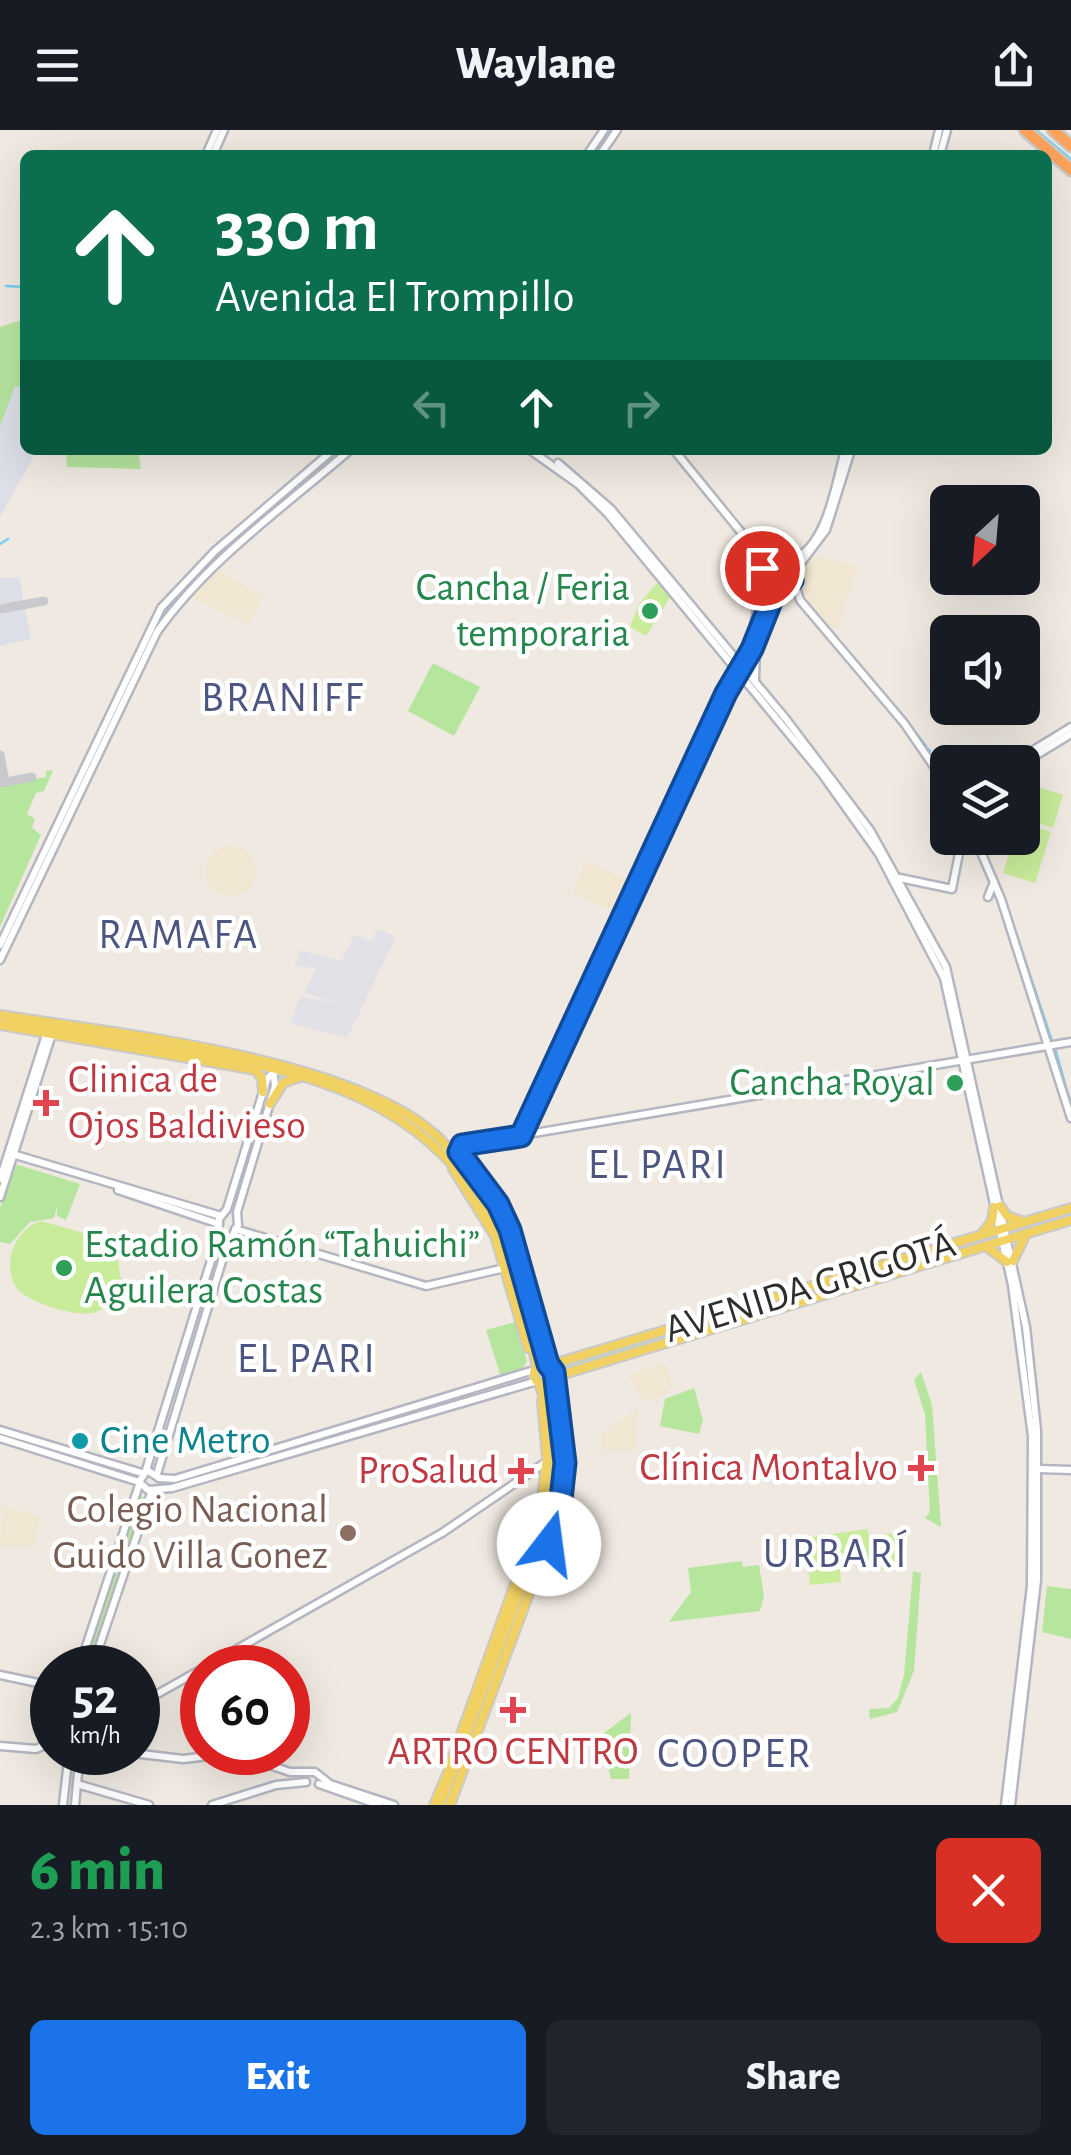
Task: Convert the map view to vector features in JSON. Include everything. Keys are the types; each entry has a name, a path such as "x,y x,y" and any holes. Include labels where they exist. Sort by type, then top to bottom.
{"highway":[{"path":"1025,130 1068,156"},
{"path":"1053,130 1068,156"}],"main road":[{"path":"939,130 940,143"},
{"path":"938,150 948,130"},
{"path":"0,960 156,632 184,596 329,455"},
{"path":"0,945 156,615 177,588 344,455"},
{"path":"540,455 620,524 726,648 730,683"},
{"path":"678,455 758,553 763,577 778,591 800,600"},
{"path":"740,665 767,566 803,554 821,528 846,455"},
{"path":"521,1136 730,683 778,591 793,577 826,530 847,455"},
{"path":"636,543 655,570 684,596 797,741 883,862 940,952 964,1044 966,1078 1028,1346 1037,1430 1033,1633 1008,1805"},
{"path":"758,553 782,562 793,577 800,600 904,722 930,760"},
{"path":"156,615 150,627 156,632"},
{"path":"146,632 150,635 147,647"},
{"path":"757,637 753,682 819,760 897,874 944,978 975,1090 997,1206 989,1226 978,1236"},
{"path":"726,648 740,650 748,646"},
{"path":"730,683 753,682"},
{"path":"1040,748 1071,731"},
{"path":"1040,752 1071,731"},
{"path":"797,741 807,745"},
{"path":"808,756 819,760"},
{"path":"883,862 897,874 952,889 959,855"},
{"path":"982,855 1053,1046 1071,1118"},
{"path":"897,874 908,868"},
{"path":"988,896 994,881"},
{"path":"910,904 913,888 922,882"},
{"path":"931,948 940,952"},
{"path":"0,1013 293,1067 361,1090 452,1151 492,1195 510,1230 554,1379 564,1431 560,1508 452,1804"},
{"path":"0,1025 255,1070 273,1072 293,1067"},
{"path":"0,1025 144,1045 299,1077 367,1100 452,1151 502,1233 536,1346 548,1363"},
{"path":"956,1032 964,1044"},
{"path":"0,1197 48,1036"},
{"path":"452,1151 1071,1042"},
{"path":"144,1045 172,1057"},
{"path":"260,1060 273,1072"},
{"path":"255,1070 262,1078 265,1103"},
{"path":"263,1092 273,1072"},
{"path":"100,1645 235,1230 273,1072"},
{"path":"87,1645 175,1378 252,1126 280,1086 299,1077 344,1094 402,1126 451,1168 490,1225"},
{"path":"966,1078 975,1090"},
{"path":"252,1126 261,1129 257,1146"},
{"path":"978,1127 986,1141"},
{"path":"452,1151 487,1210 535,1369"},
{"path":"11,1154 221,1220"},
{"path":"0,1178 11,1154"},
{"path":"472,1180 492,1195"},
{"path":"231,1198 240,1201"},
{"path":"997,1206 1007,1216 1025,1222"},
{"name":"AVENIDA GRIGOTÁ","path":"539,1383 1071,1208"},
{"path":"434,1803 512,1605 544,1517 550,1486 550,1432 539,1383 487,1210"},
{"path":"221,1220 231,1213 249,1231"},
{"path":"221,1220 226,1232 249,1231 426,1286 508,1270"},
{"name":"AVENIDA GRIGOTÁ","path":"535,1369 1071,1221"},
{"path":"1026,1234 1010,1262 1028,1382 1033,1384"},
{"path":"216,1244 226,1248"},
{"path":"983,1246 1010,1262"},
{"path":"1020,1331 1028,1346"},
{"path":"1008,1805 1032,1586 1033,1458 1026,1368"},
{"path":"481,1396 481,1391 535,1369"},
{"path":"175,1378 182,1386"},
{"path":"434,1803 548,1517 555,1462 551,1396 554,1379"},
{"path":"0,1430 127,1468 175,1478 502,1382"},
{"path":"0,1438 127,1477 153,1490 172,1488 481,1396 539,1383"},
{"path":"450,1764 540,1514 547,1461 539,1383"},
{"path":"172,1387 182,1386"},
{"path":"1030,1412 1037,1430"},
{"path":"151,1450 162,1453"},
{"path":"1033,1458 1039,1468"},
{"path":"127,1468 148,1460"},
{"path":"160,1692 474,1514 547,1461"},
{"path":"159,1463 163,1472 175,1478"},
{"path":"1039,1468 1071,1470"},
{"path":"1033,1482 1039,1468"},
{"path":"127,1477 136,1496"},
{"path":"504,1616 512,1605"},
{"path":"0,1675 30,1681"},
{"path":"464,1720 473,1710"},
{"path":"0,1746 30,1748"},
{"path":"160,1756 183,1759 234,1754 307,1778 312,1787 320,1781"},
{"path":"212,1805 316,1773 320,1781 380,1805"},
{"path":"63,1805 66,1775"},
{"path":"75,1805 78,1775"},
{"path":"320,1781 394,1805"},
{"path":"77,1784 149,1805"}],"shaded area":[{"path":"20,321 20,455 34,455 0,517 0,327"},
{"path":"812,555 858,566 837,628 830,626 802,593 798,575"},
{"path":"217,569 263,597 249,625 190,596"},
{"path":"19,577 31,639 0,646 0,578"},
{"path":"231,846 249,853 256,871 249,889 231,896 213,889 206,871 213,853"},
{"path":"587,861 629,881 615,912 573,893"},
{"path":"378,929 396,937 347,1038 290,1024 300,996 343,1005 304,993 316,968 295,966 300,950 342,961 355,934 371,942"},
{"path":"665,1362 672,1387 658,1399 643,1401 628,1376"},
{"path":"638,1407 636,1451 602,1450 601,1435"},
{"path":"3,1506 40,1516 35,1546 0,1547"}],"green space":[{"path":"20,321 20,388 15,386 0,426 0,327"},
{"path":"66,455 139,455 141,469 67,467"},
{"name":"Cancha / Feria temporaria","path":"657,583 671,596 646,636 630,627 639,604"},
{"path":"433,663 480,687 454,736 408,711"},
{"path":"53,770 27,814 35,819 32,828 41,835 0,927 0,785 46,777 46,771"},
{"path":"1040,788 1063,795 1053,828 1040,824"},
{"path":"1040,828 1051,832 1035,883 1003,873 1009,855 1040,855"},
{"path":"15,1164 80,1184 66,1220 57,1216 57,1207 54,1218 30,1222 10,1244 0,1242 0,1208"},
{"name":"Estadio Ramón “Tahuichi” Aguilera Costas","path":"41,1221 102,1238 116,1249 121,1280 101,1310 83,1313 58,1309 18,1290 10,1270 13,1250 23,1232"},
{"path":"802,1293 805,1297 562,1371 560,1366"},
{"path":"515,1322 527,1361 521,1371 501,1377 486,1330"},
{"path":"921,1372 932,1405 941,1527 925,1518 930,1512 925,1414 914,1380"},
{"path":"694,1388 703,1420 699,1434 660,1426 665,1399"},
{"path":"140,1496 144,1497 96,1645 91,1645"},
{"path":"867,1529 869,1536 898,1533 902,1568 876,1570 872,1562 840,1565 841,1582 810,1585 805,1538"},
{"path":"742,1561 743,1567 759,1565 764,1596 760,1611 669,1622 691,1592 688,1568"},
{"path":"913,1571 921,1573 914,1671 897,1712 870,1719 869,1709 889,1708 898,1698 904,1675"},
{"path":"1047,1586 1071,1589 1071,1639 1042,1632"},
{"path":"631,1713 630,1743 623,1741 620,1746 630,1748 629,1779 611,1779 601,1735"}],"waterway":[{"path":"597,150 610,130"},
{"path":"938,149 943,130"},
{"path":"1036,130 1071,159"},
{"path":"6,286 20,287"},
{"path":"161,618 200,572 335,455"},
{"path":"0,544 8,539"},
{"path":"912,728 926,746"},
{"path":"986,855 1004,897"},
{"path":"1006,903 1052,1041"},
{"path":"1055,1048 1071,1105"},
{"path":"495,1212 531,1314"},
{"path":"557,1415 560,1442"},
{"path":"549,1530 558,1494"},
{"path":"452,1788 478,1720"}],"taxiway":[{"path":"0,609 44,601"},
{"path":"0,755 5,782"},
{"path":"0,783 32,777"}],"place":[{"name":"Cancha / Feria temporaria","path":"650,611"},
{"name":"Cancha Royal","path":"955,1083"},
{"name":"Clinica de Ojos Baldivieso","path":"46,1103"},
{"name":"Estadio Ramón “Tahuichi” Aguilera Costas","path":"64,1268"},
{"name":"Cine Metro","path":"80,1441"},
{"name":"Clínica Montalvo","path":"921,1468"},
{"name":"ProSalud","path":"521,1471"},
{"name":"Colegio Nacional Guido Villa Gonez","path":"348,1533"},
{"name":"ARTRO CENTRO","path":"513,1710"}],"district":[{"name":"BRANIFF","path":"283,698"},
{"name":"RAMAFA","path":"179,935"},
{"name":"EL PARI","path":"658,1165"},
{"name":"EL PARI","path":"307,1359"},
{"name":"URBARÍ","path":"836,1554"},
{"name":"COOPER","path":"735,1754"}],"route":[{"path":"549,1544 560,1508 565,1463 557,1384 506,1220 459,1152 462,1145 521,1136 726,693 752,649 769,603 776,591 786,588 792,580 788,566 758,553 762,568"}]}
